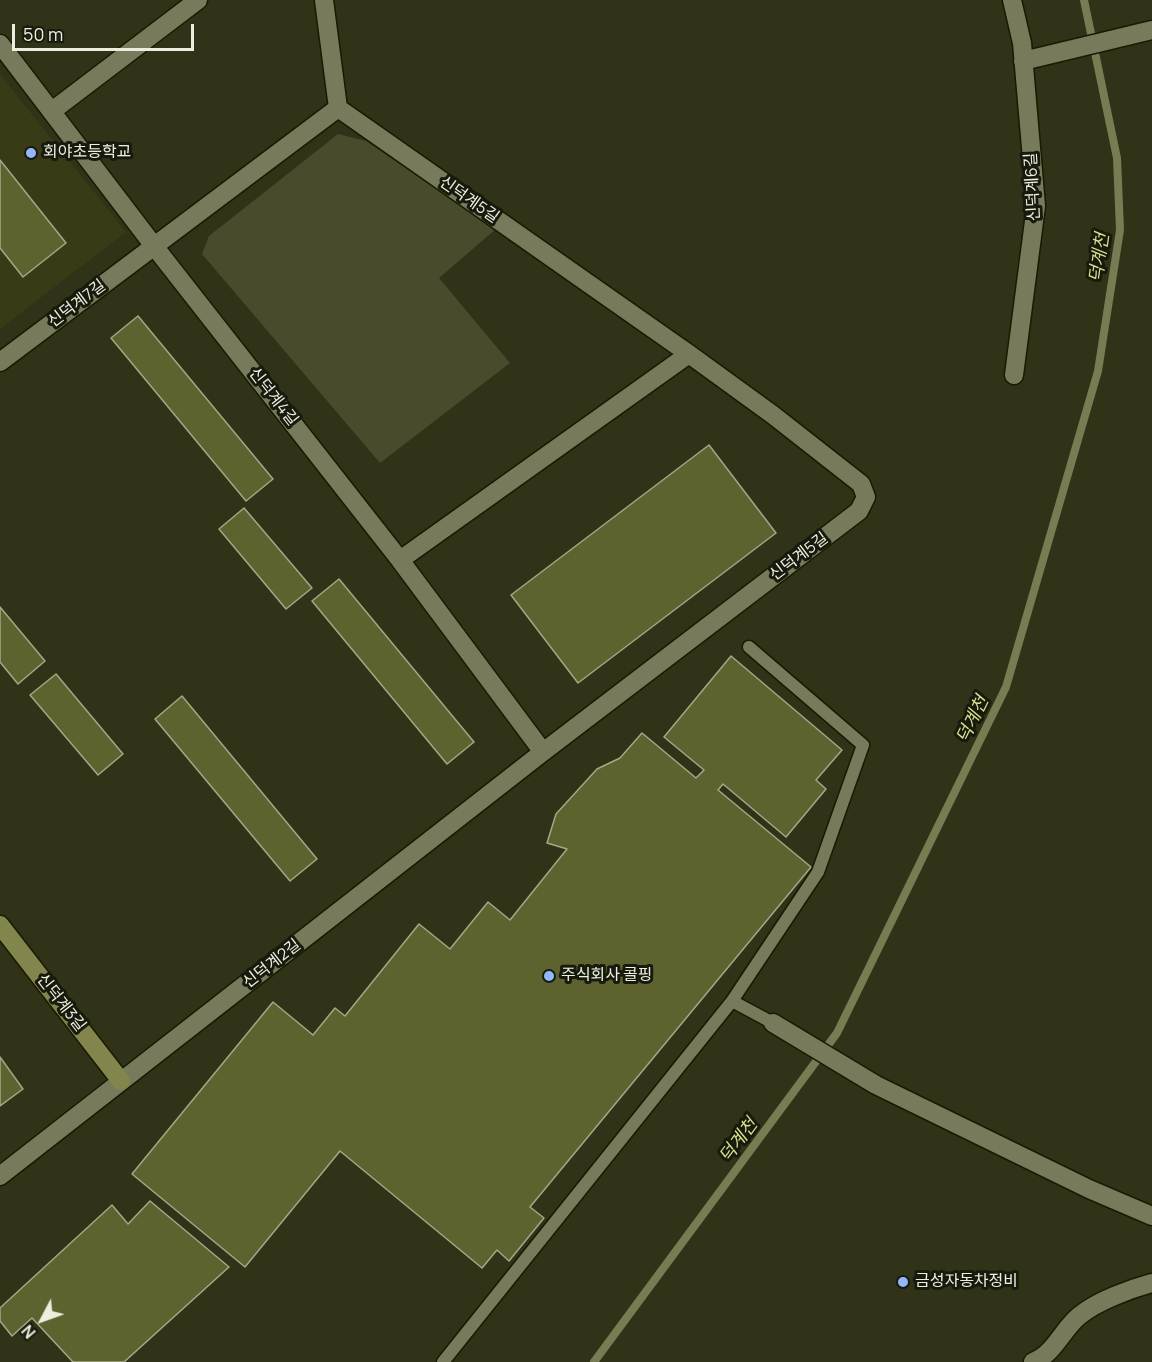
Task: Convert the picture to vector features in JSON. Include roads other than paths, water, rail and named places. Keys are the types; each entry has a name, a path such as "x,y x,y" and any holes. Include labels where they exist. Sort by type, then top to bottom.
{"street":[{"path":"52,111 198,0"},
{"path":"154,246 338,108 324,0"},
{"name":"신덕계6길","path":"1012,0 1022,43 1036,206 1014,375"},
{"path":"1023,61 1149,31"},
{"name":"신덕계4길","path":"0,44 154,246 400,560 543,752"},
{"name":"신덕계5길","path":"338,108 773,415 861,484 866,497 859,511 543,752"},
{"name":"신덕계7길","path":"0,362 154,246"},
{"path":"400,560 689,354"},
{"name":"신덕계2길","path":"0,1176 543,752"},
{"name":"신덕계3길","path":"0,925 121,1081"},
{"path":"773,1023 876,1085 1089,1189 1152,1216"},
{"path":"1033,1362 1043,1358 1079,1316 1126,1290 1152,1283"}],"lane":[{"path":"443,1362 732,1001 818,872 863,745 749,647"},
{"path":"732,1001 773,1023"}],"waterway":[{"name":"덕계천","path":"594,1362 837,1033 1006,687 1098,371 1120,230 1117,158 1084,0"}],"place":[{"name":"회야초등학교","path":"31,153"},
{"name":"주식회사 콜핑","path":"549,976"},
{"name":"금성자동차정비","path":"903,1282"}]}
